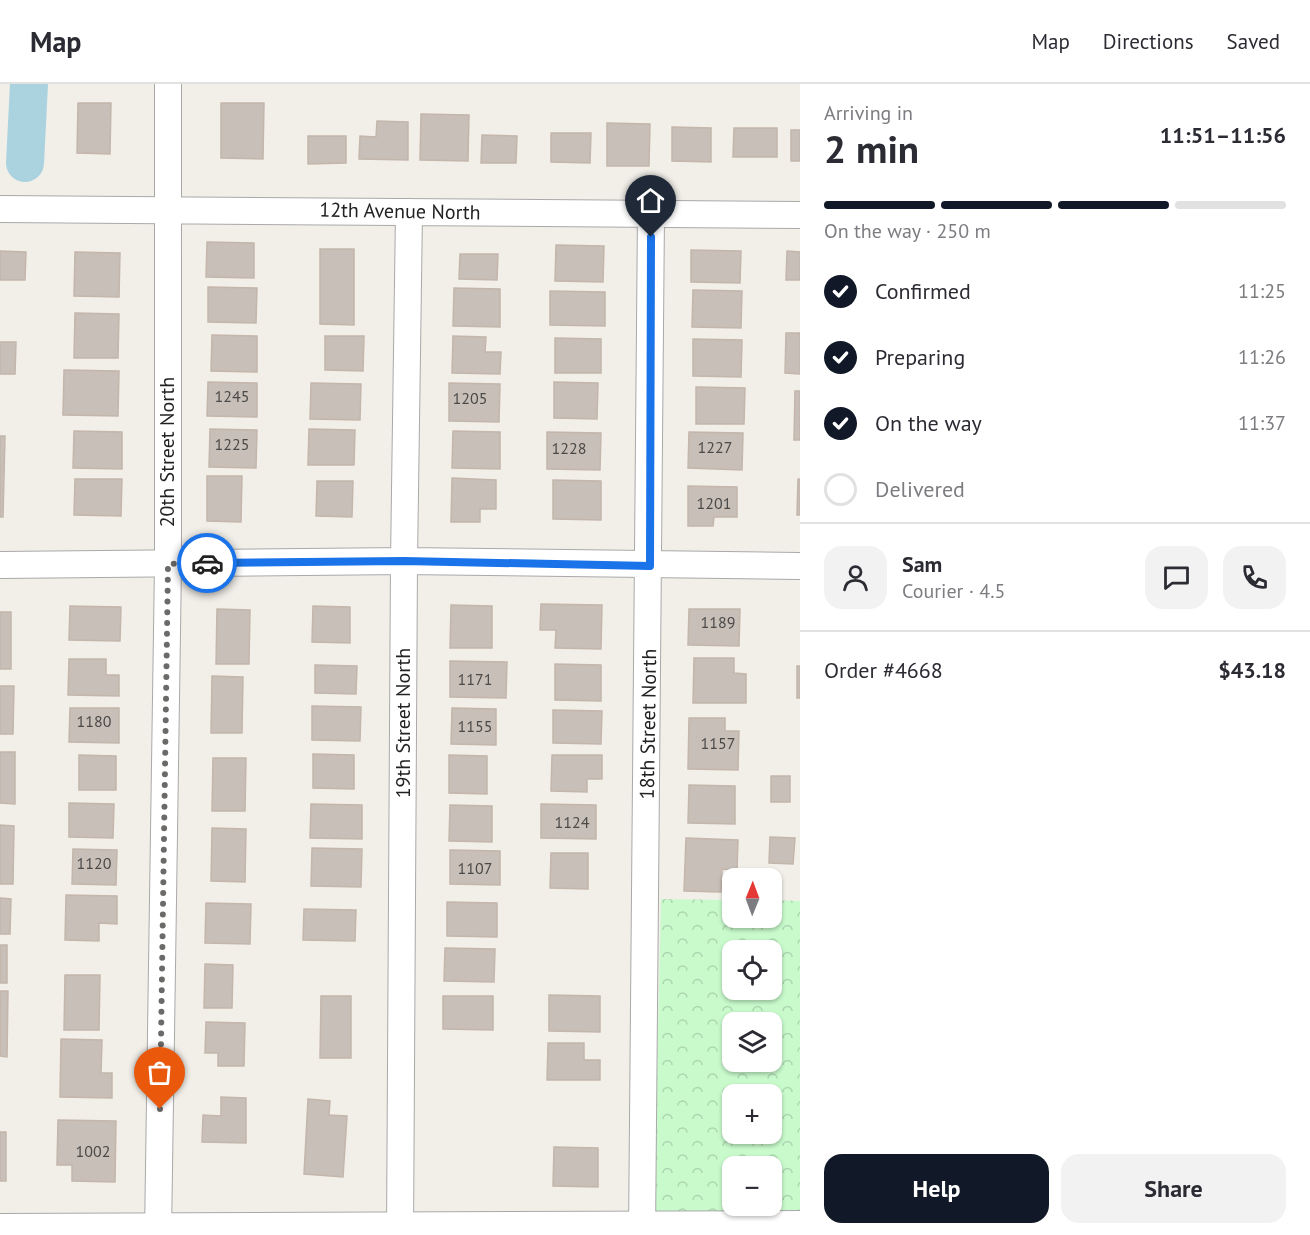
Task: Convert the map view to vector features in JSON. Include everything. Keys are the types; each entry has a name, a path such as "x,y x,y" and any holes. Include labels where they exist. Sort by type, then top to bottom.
{"street":[{"name":"20th Street North","path":"158,1231 168,564 168,84"},
{"name":"12th Avenue North","path":"0,209 167,208 800,215"},
{"name":"19th Street North","path":"400,1230 404,561 409,212"},
{"name":"18th Street North","path":"642,1229 650,566 651,213"},
{"path":"0,565 404,561 650,566 800,566"},
{"path":"0,1227 158,1231 642,1229 800,1224"}],"green space":[{"path":"661,899 722,900 722,928 782,928 782,900 800,901 800,1215 782,1215 782,1156 722,1156 722,1213 654,1212"}],"building":[{"path":"78,103 111,103 110,154 77,153"},
{"path":"221,103 264,103 263,159 221,158"},
{"path":"421,114 469,115 468,161 420,160"},
{"path":"377,121 408,122 408,160 359,159 360,136 376,137"},
{"path":"607,123 650,124 649,166 607,166"},
{"path":"672,127 711,128 711,162 672,161"},
{"path":"734,128 777,128 777,157 733,157"},
{"path":"791,130 800,130 800,161 791,161"},
{"path":"551,133 591,133 590,163 551,162"},
{"path":"482,135 517,136 516,163 481,163"},
{"path":"308,136 346,136 346,163 308,164"},
{"path":"207,242 254,243 254,278 206,277"},
{"path":"556,245 604,246 603,282 555,281"},
{"path":"320,249 354,249 354,325 320,324"},
{"path":"691,250 741,251 740,283 691,282"},
{"path":"0,251 26,252 25,280 0,280"},
{"path":"787,251 800,252 800,280 786,280"},
{"path":"75,252 120,253 119,297 74,296"},
{"path":"460,254 498,254 497,280 459,279"},
{"path":"208,287 257,288 256,323 208,322"},
{"path":"454,288 500,289 500,327 453,326"},
{"path":"693,290 742,291 741,328 692,327"},
{"path":"550,291 605,292 605,326 550,325"},
{"path":"75,313 119,314 118,358 74,358"},
{"path":"786,333 800,333 800,374 785,373"},
{"path":"212,335 257,336 257,372 211,371"},
{"path":"325,336 364,336 363,371 325,370"},
{"path":"453,336 486,337 485,352 501,352 500,374 452,373"},
{"path":"555,338 601,339 601,373 555,373"},
{"path":"693,339 742,340 741,377 693,376"},
{"path":"0,342 16,342 15,374 0,374"},
{"path":"64,370 119,371 118,416 63,415"},
{"path":"208,382 257,383 257,417 207,416"},
{"path":"554,382 598,383 597,419 554,418"},
{"path":"311,383 361,384 360,420 310,419"},
{"path":"449,383 500,384 499,422 449,421"},
{"path":"696,387 745,388 744,424 696,424"},
{"path":"795,391 800,391 800,440 794,440"},
{"path":"210,429 257,430 256,468 209,467"},
{"path":"309,429 355,430 354,465 308,465"},
{"path":"74,431 122,432 122,469 73,468"},
{"path":"453,431 500,432 500,469 452,468"},
{"path":"547,432 601,433 600,470 547,469"},
{"path":"689,432 743,433 742,470 688,468"},
{"path":"0,436 5,436 3,517 0,517"},
{"path":"207,476 242,476 241,522 207,521"},
{"path":"452,478 496,480 496,509 480,509 480,522 451,522"},
{"path":"75,479 122,479 121,516 74,515"},
{"path":"798,479 800,479 800,515 797,515"},
{"path":"553,480 601,481 601,520 553,519"},
{"path":"317,481 353,481 352,517 316,516"},
{"path":"688,486 737,487 737,517 714,517 713,526 688,526"},
{"path":"541,604 602,605 601,649 555,648 556,630 540,630"},
{"path":"451,605 492,606 492,648 450,648"},
{"path":"70,606 121,607 120,641 69,640"},
{"path":"313,606 350,607 350,643 312,642"},
{"path":"217,609 250,610 249,664 216,664"},
{"path":"689,609 740,609 739,646 688,645"},
{"path":"0,612 11,612 11,669 0,669"},
{"path":"694,658 734,658 734,673 746,674 746,703 693,703"},
{"path":"69,659 106,659 106,675 119,675 119,696 68,695"},
{"path":"450,661 507,662 506,698 450,697"},
{"path":"555,664 601,665 601,701 555,700"},
{"path":"315,665 357,666 356,694 315,693"},
{"path":"797,666 800,666 800,698 797,698"},
{"path":"212,676 243,677 242,733 211,733"},
{"path":"0,686 14,686 13,734 0,734"},
{"path":"312,706 361,707 360,741 312,740"},
{"path":"70,708 119,708 119,743 69,742"},
{"path":"452,708 496,709 496,745 451,744"},
{"path":"553,710 602,711 601,744 553,743"},
{"path":"689,718 725,718 725,731 739,731 738,770 688,769"},
{"path":"0,752 15,752 15,804 0,803"},
{"path":"313,754 354,755 354,789 313,788"},
{"path":"79,755 116,756 116,790 79,790"},
{"path":"449,755 487,756 487,794 449,793"},
{"path":"552,755 602,755 602,779 587,779 587,792 551,791"},
{"path":"213,758 246,758 245,811 212,811"},
{"path":"771,776 790,776 790,802 771,802"},
{"path":"689,785 735,786 735,824 688,823"},
{"path":"69,803 114,804 113,838 69,837"},
{"path":"311,804 362,805 362,839 310,838"},
{"path":"541,804 596,805 596,839 541,838"},
{"path":"450,805 492,806 492,842 449,841"},
{"path":"0,825 14,826 13,884 0,884"},
{"path":"212,828 246,829 245,882 211,881"},
{"path":"770,837 795,838 793,864 769,863"},
{"path":"686,838 738,840 737,868 722,868 721,892 684,891"},
{"path":"312,848 362,849 361,887 311,886"},
{"path":"73,849 117,850 116,885 72,884"},
{"path":"450,850 500,851 500,885 450,884"},
{"path":"551,853 588,853 588,889 550,888"},
{"path":"66,895 117,896 117,924 99,923 99,941 65,940"},
{"path":"0,898 11,899 10,934 0,934"},
{"path":"447,902 497,903 497,937 447,936"},
{"path":"206,903 251,904 250,944 205,943"},
{"path":"304,909 356,910 355,941 303,940"},
{"path":"0,945 7,945 7,983 0,983"},
{"path":"445,948 495,949 494,982 444,981"},
{"path":"205,964 233,965 232,1008 204,1008"},
{"path":"65,975 100,975 99,1030 64,1030"},
{"path":"0,991 8,991 7,1057 0,1056"},
{"path":"549,995 600,996 600,1032 549,1031"},
{"path":"321,996 351,996 351,1058 320,1058"},
{"path":"443,996 493,996 493,1030 443,1029"},
{"path":"206,1022 245,1023 244,1066 218,1066 218,1053 205,1053"},
{"path":"61,1039 102,1040 101,1073 112,1073 112,1098 60,1097"},
{"path":"548,1043 584,1043 584,1060 600,1060 600,1080 547,1080"},
{"path":"221,1097 246,1098 246,1143 202,1142 203,1115 221,1116"},
{"path":"308,1099 330,1101 329,1115 347,1116 343,1177 304,1174"},
{"path":"58,1120 116,1121 115,1182 72,1181 72,1165 57,1165"},
{"path":"0,1132 6,1132 6,1181 0,1181"},
{"path":"554,1147 598,1148 598,1187 553,1186"}],"waterway":[{"path":"25,163 29,84"}],"way so far":[{"path":"160,1109 168,564 207,563"}],"route":[{"path":"207,563 404,561 650,566 651,237"}]}
